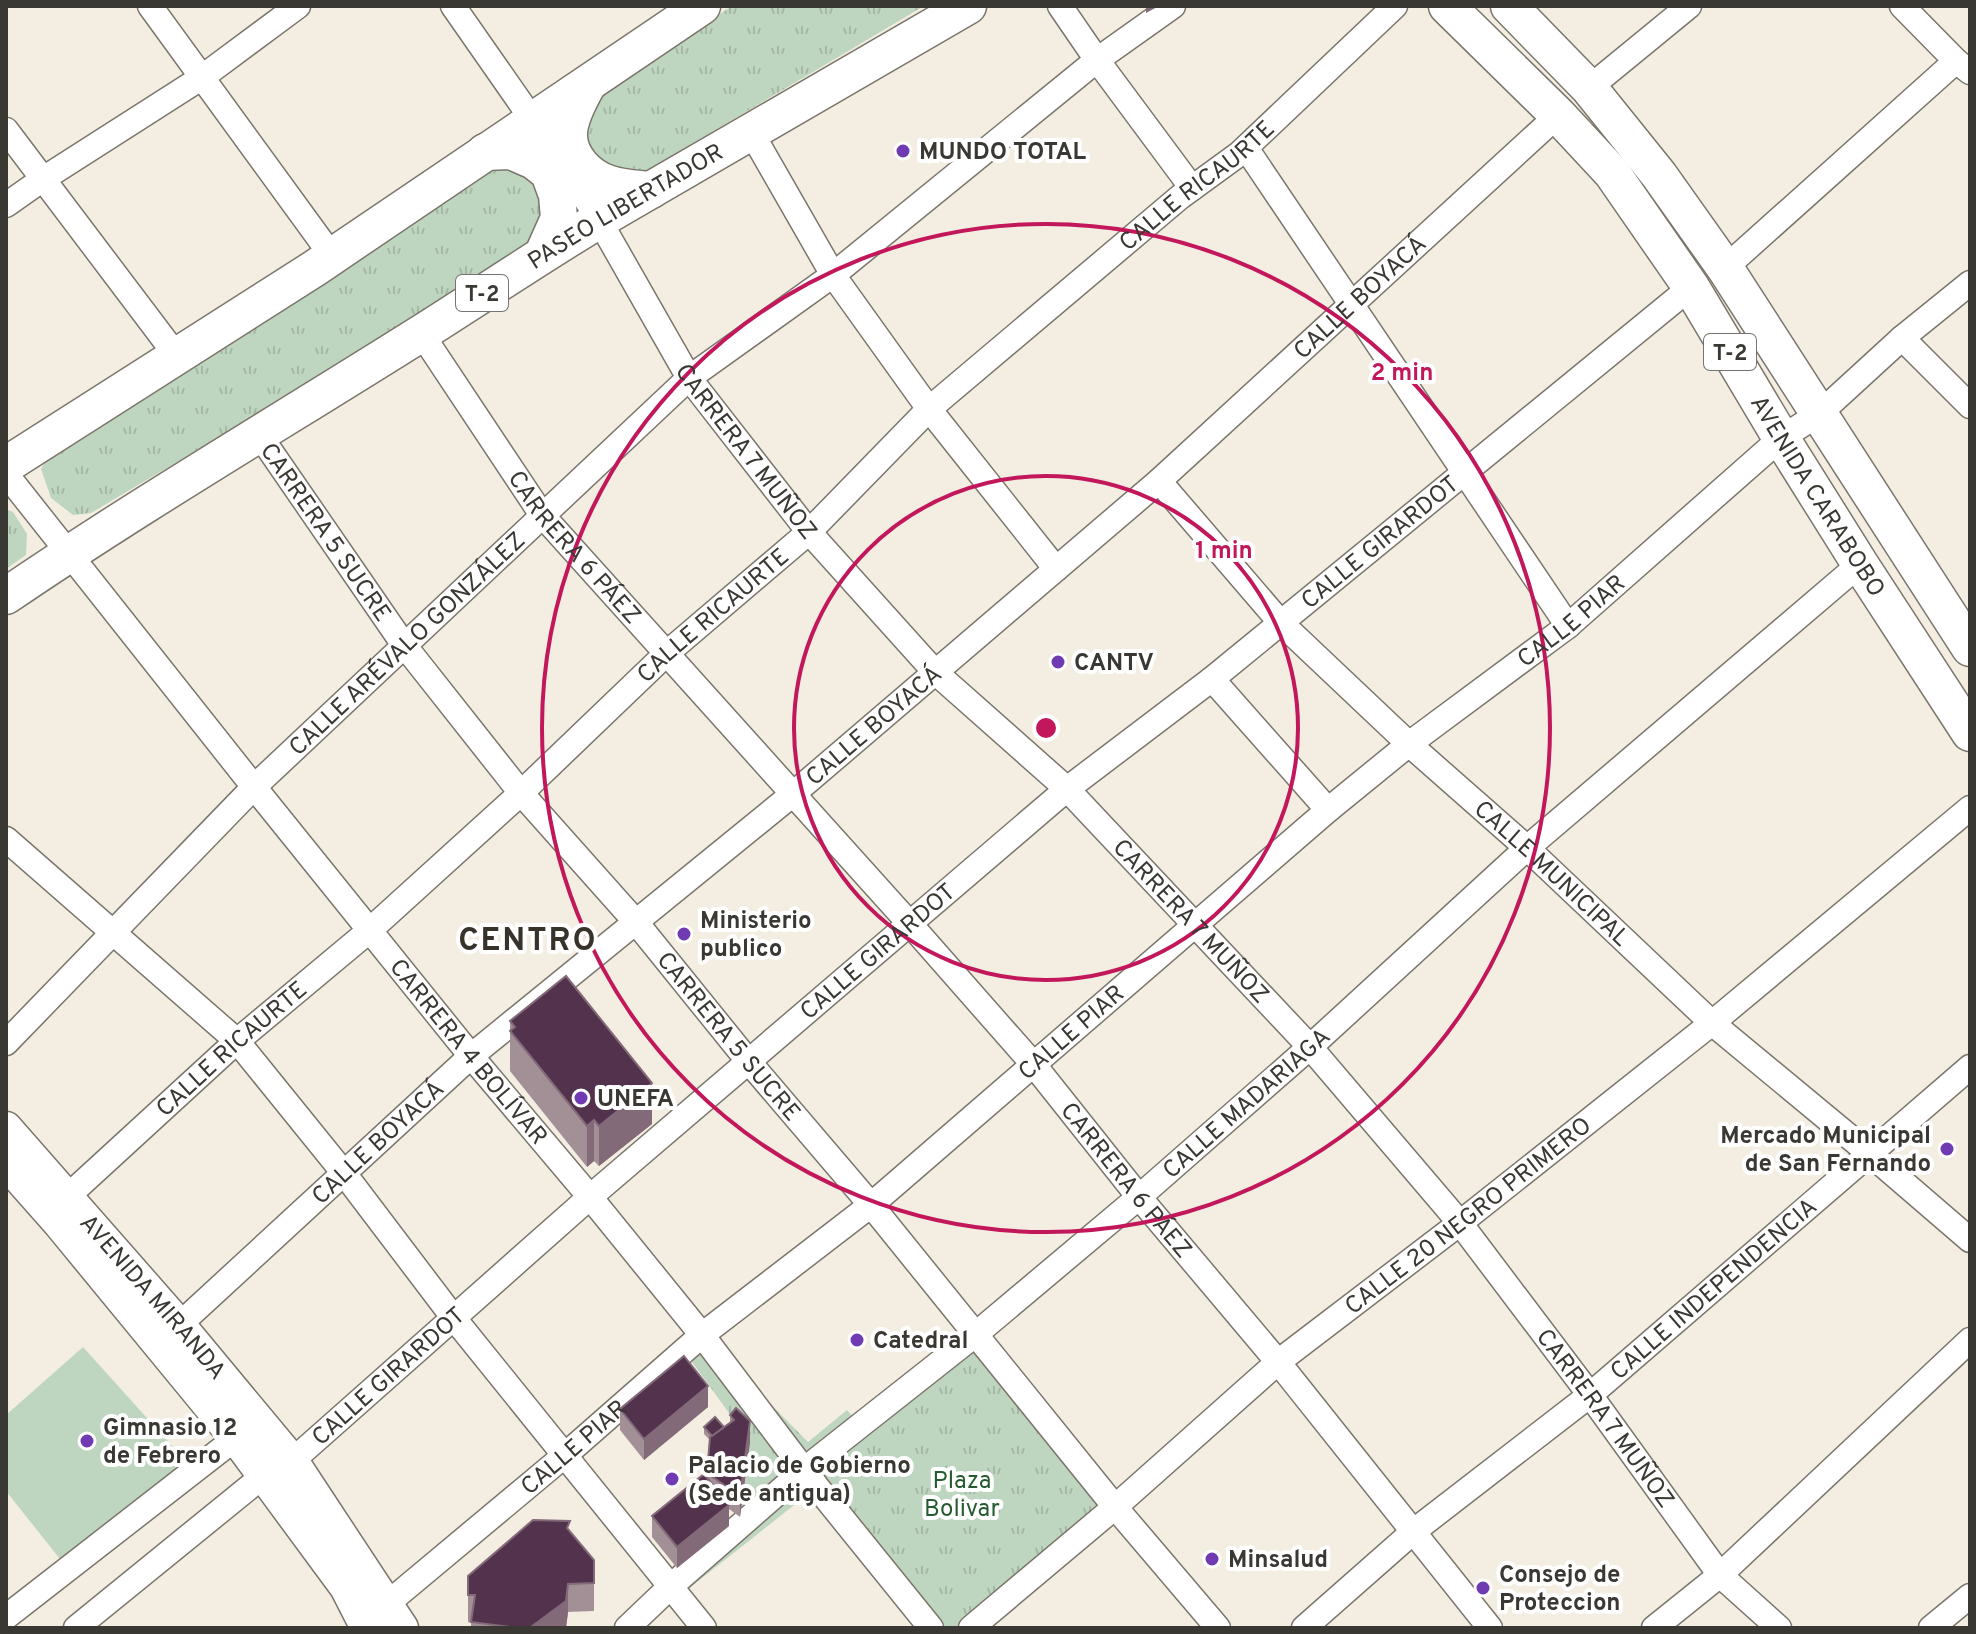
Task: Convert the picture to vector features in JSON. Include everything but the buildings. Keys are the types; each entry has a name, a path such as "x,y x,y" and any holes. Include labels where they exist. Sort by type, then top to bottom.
{"highway":[{"path":"6,465 332,256 702,6"},
{"name":"PASEO LIBERTADOR","path":"6,596 69,553 543,254 968,6"},
{"name":"AVENIDA CARABOBO","path":"1447,6 1612,173 1691,287 1781,438 1970,733"},
{"name":"AVENIDA CARABOBO","path":"1509,6 1589,88 1659,175 1725,268 1970,648"},
{"path":"588,84 577,102 569,135 574,155 587,172 606,183 651,190"},
{"path":"485,152 511,151 534,161 549,173 557,195 559,218 543,254"}],"main road":[{"name":"AVENIDA MIRANDA","path":"6,1128 179,1325 292,1461 376,1622"},
{"name":"AVENIDA MIRANDA","path":"6,1163 236,1438 346,1587 376,1622"}],"street":[{"path":"150,6 332,256"},
{"path":"6,205 201,78 298,6"},
{"name":"CARRERA 7 MUÑOZ","path":"453,6 533,119 599,220 689,378 809,532 935,672 1067,789 1310,1047 1460,1223 1720,1575 1779,1628"},
{"path":"1060,6 1192,188"},
{"name":"CALLE ARÉVALO GONZÁLEZ","path":"6,1043 254,787 689,378 833,275 1097,60 1173,6"},
{"name":"CALLE RICAURTE","path":"68,1196 237,1041 370,930 521,793 667,653 809,532 929,409 1192,188 1246,148 1395,6"},
{"path":"1589,88 1689,6"},
{"path":"1725,268 1963,67 1902,6"},
{"name":"CALLE BOYACÁ","path":"179,1325 471,1056 793,794 1159,481 1558,115"},
{"path":"6,130 176,355"},
{"path":"751,132 833,275 929,409 1056,569"},
{"path":"1246,148 1568,626"},
{"name":"CALLE PIAR","path":"376,1622 702,1335 871,1205 1328,810 1409,744 1568,626 1781,438 1819,414 1902,338 1970,283"},
{"name":"CALLE GIRARDOT","path":"76,1628 263,1476 292,1461 590,1197 1067,789 1212,679 1691,287"},
{"name":"CARRERA 6 PÁEZ","path":"421,333 542,515 1034,1065 1139,1197 1278,1362 1490,1628"},
{"path":"1902,338 1970,406"},
{"name":"CARRERA 5 SUCRE","path":"258,433 404,645 521,793 635,921 749,1062 871,1205 1115,1507 1218,1628"},
{"name":"CARRERA 4 BOLÍVAR","path":"6,474 471,1056 702,1335 931,1628"},
{"name":"CALLE MUNICIPAL","path":"1159,481 1280,622 1409,744 1527,848 1712,1023 1970,1240"},
{"name":"CALLE MADARIAGA","path":"627,1628 805,1469 976,1334 1139,1197 1310,1047 1527,848 1860,564"},
{"path":"1212,679 1328,810"},
{"name":"CALLE 20 NEGRO PRIMERO","path":"971,1628 1115,1507 1278,1362 1460,1223 1712,1023 1970,808"},
{"path":"6,839 237,1041 343,1172 453,1317 704,1628"},
{"name":"CALLE INDEPENDENCIA","path":"1304,1628 1414,1531 1590,1395 1970,1067"},
{"path":"1654,1628 1720,1575 1970,1340"},
{"path":"6,1617 236,1438"},
{"path":"1931,1628 1970,1596"}],"green space":[{"path":"732,6 924,6 631,180 586,160 587,108 608,87"},
{"path":"514,157 553,197 532,248 91,513 73,515 51,498 41,469 54,448 495,158"},
{"path":"6,509 13,512 27,534 26,555 6,569"},
{"name":"Plaza Bolivar","path":"976,1334 1115,1507 971,1628 931,1628 817,1487 683,1593 740,1517 750,1442 692,1362 702,1335 808,1442 847,1410 859,1424"},
{"name":"Gimnasio 12 de Febrero","path":"83,1347 192,1468 60,1559 6,1491 6,1415"}],"place":[{"name":"MUNDO TOTAL","path":"903,151"},
{"name":"CANTV","path":"1058,662"},
{"name":"Ministerio publico","path":"684,934"},
{"name":"UNEFA","path":"581,1098"},
{"name":"Mercado Municipal de San Fernando","path":"1947,1149"},
{"name":"Catedral","path":"857,1340"},
{"name":"Gimnasio 12 de Febrero","path":"87,1441"},
{"name":"Palacio de Gobierno (Sede antigua)","path":"672,1479"},
{"name":"Minsalud","path":"1212,1559"},
{"name":"Consejo de Proteccion","path":"1483,1588"}],"district":[{"name":"CENTRO","path":"528,939"}]}
